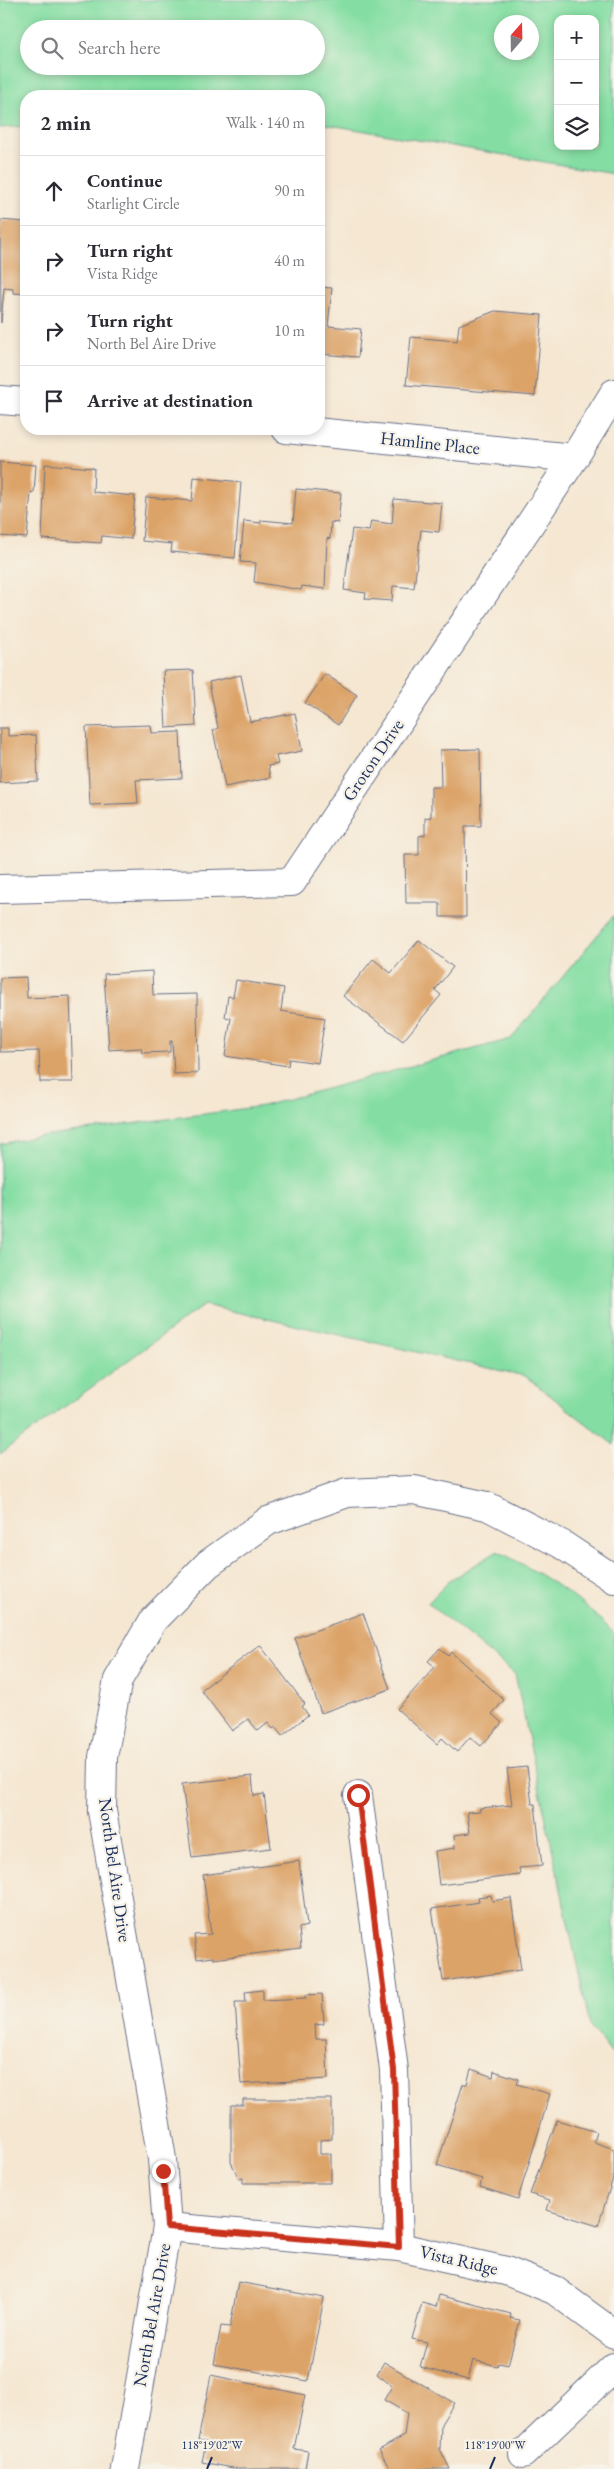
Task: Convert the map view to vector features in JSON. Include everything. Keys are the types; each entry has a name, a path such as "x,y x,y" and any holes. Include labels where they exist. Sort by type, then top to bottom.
{"street":[{"name":"Groton Drive","path":"0,889 292,882 574,458 614,393"},
{"path":"0,400 20,402"},
{"name":"Hamline Place","path":"325,433 574,458"},
{"name":"North Bel Aire Drive","path":"125,2469 167,2227 162,2159 102,1811 103,1757 118,1680 153,1620 208,1564 268,1520 346,1493 414,1490 487,1506 561,1544 614,1579"},
{"path":"358,1795 394,2070 399,2247"},
{"name":"Vista Ridge","path":"167,2227 399,2247 506,2271 554,2290 614,2334"},
{"path":"523,2454 614,2367"}],"green space":[{"path":"0,0 614,0 614,174 325,124 325,90 20,90 20,126 0,128"},
{"path":"614,915 614,1445 525,1376 204,1305 0,1454 0,1144 34,1137 263,1106 511,1039"},
{"path":"498,1551 559,1587 614,1633 614,2057 590,2026 515,1674 428,1603 450,1580"}],"building":[{"path":"0,220 20,222 20,294 13,293 13,289 4,288 1,323"},
{"path":"325,287 332,288 328,326 361,329 358,357 325,354"},
{"path":"495,311 542,315 535,396 406,385 411,337 457,341 459,325"},
{"path":"0,462 36,465 34,493 31,492 27,538 0,536"},
{"path":"45,464 94,468 93,492 135,496 131,539 102,536 101,543 42,539"},
{"path":"194,477 241,482 235,558 171,552 172,544 142,541 146,497 192,501"},
{"path":"296,489 341,493 338,523 331,522 330,539 327,538 325,589 302,586 301,590 254,582 256,563 240,562 244,521 261,523 261,520 293,523"},
{"path":"394,499 442,503 439,532 421,530 414,588 393,586 392,601 365,599 366,593 344,590 352,529 369,531 371,521 392,524"},
{"path":"193,670 196,726 166,728 163,671"},
{"path":"325,674 357,695 338,725 305,703"},
{"path":"241,675 250,722 295,713 302,751 276,756 278,764 268,766 270,778 225,787 213,730 218,728 209,682"},
{"path":"151,725 152,733 180,732 182,778 136,780 138,803 90,805 86,727"},
{"path":"0,728 8,728 8,736 36,735 38,781 0,783"},
{"path":"480,749 481,826 465,826 466,917 440,917 440,903 406,903 405,855 419,855 419,836 425,835 425,818 431,817 431,787 441,787 440,750"},
{"path":"419,940 453,967 435,990 441,995 403,1041 343,996 373,959 391,973"},
{"path":"152,971 153,995 197,994 198,1073 174,1074 172,1041 170,1041 170,1052 142,1053 141,1048 109,1050 104,974"},
{"path":"26,977 27,998 70,996 73,1082 40,1082 39,1051 0,1052 0,978"},
{"path":"236,980 284,988 281,1011 325,1018 318,1063 289,1059 288,1066 225,1056 231,1018 225,1017 228,996 233,997"},
{"path":"363,1613 390,1689 321,1713 295,1638"},
{"path":"260,1645 305,1704 302,1706 308,1715 282,1736 275,1727 273,1729 268,1723 258,1731 248,1719 232,1731 201,1690"},
{"path":"440,1648 448,1656 451,1652 504,1700 492,1714 502,1723 481,1746 470,1737 457,1752 442,1738 437,1744 397,1709 435,1667 428,1661"},
{"path":"527,1767 532,1804 535,1804 542,1866 519,1868 520,1875 439,1885 435,1851 455,1848 454,1835 470,1833 467,1812 480,1811 480,1808 512,1805 507,1769"},
{"path":"252,1776 254,1796 264,1794 271,1848 192,1858 182,1784"},
{"path":"299,1861 307,1926 299,1928 301,1948 213,1959 213,1957 197,1959 194,1935 211,1934 203,1875"},
{"path":"491,1895 492,1901 511,1898 521,1970 443,1981 432,1909 479,1902 478,1897"},
{"path":"263,1990 263,2000 306,1998 306,1995 322,1994 324,2024 315,2025 316,2039 326,2039 328,2079 241,2084 235,2002 246,2002 245,1992"},
{"path":"471,2069 493,2077 494,2071 519,2079 517,2084 550,2094 518,2199 480,2187 482,2179 437,2165 463,2084 467,2084"},
{"path":"243,2099 332,2099 332,2139 320,2140 320,2154 331,2154 331,2183 243,2183 243,2178 239,2179 231,2162 231,2105 243,2105"},
{"path":"557,2120 597,2132 594,2142 614,2149 614,2175 598,2226 547,2210 550,2200 530,2194"},
{"path":"238,2282 324,2298 308,2381 214,2364 221,2326 230,2327"},
{"path":"439,2295 511,2314 510,2318 520,2320 508,2365 499,2363 497,2366 473,2360 468,2380 420,2367 427,2342 412,2339 422,2303 436,2307"},
{"path":"384,2362 454,2403 441,2424 440,2449 450,2469 390,2469 379,2450 404,2436 407,2413 384,2400 392,2386 377,2374"},
{"path":"211,2375 305,2395 294,2449 308,2451 305,2469 238,2469 202,2462 206,2442 198,2441"}],"route":[{"path":"163,2171 167,2227 399,2247 394,2070 358,1795"}]}
